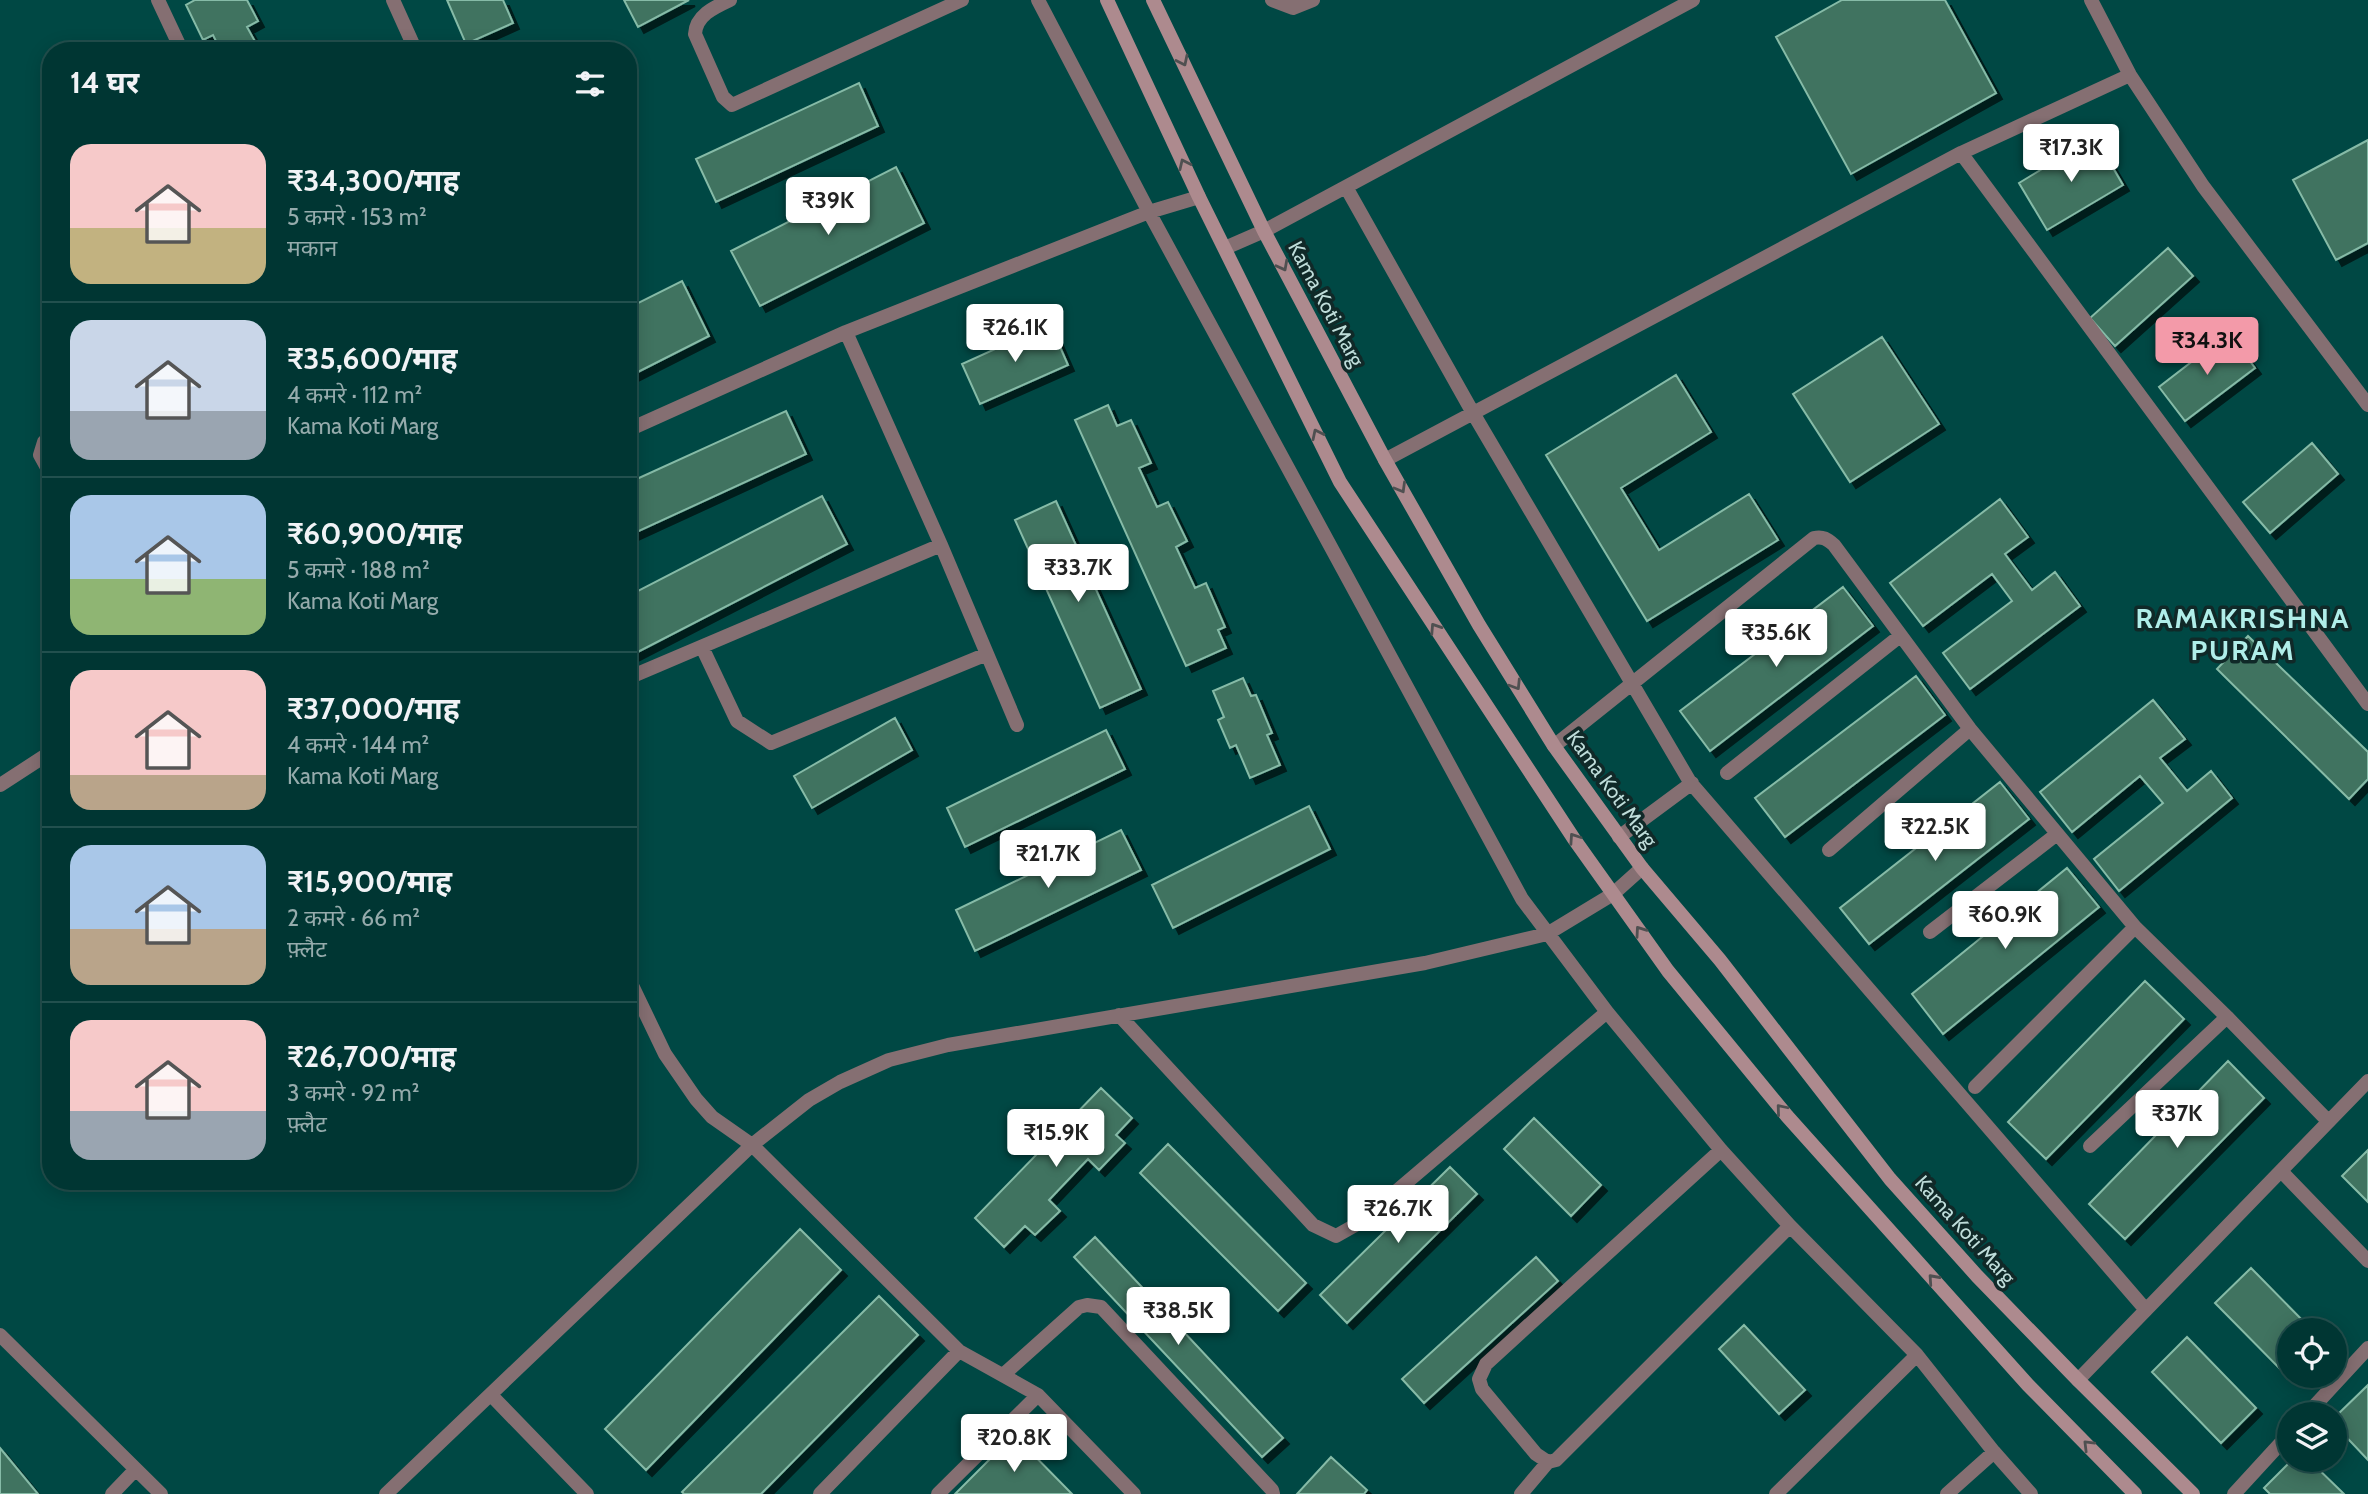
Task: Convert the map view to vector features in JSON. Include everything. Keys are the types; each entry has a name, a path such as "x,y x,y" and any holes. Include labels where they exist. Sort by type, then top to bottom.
{"street":[{"path":"158,0 178,42"},
{"path":"393,0 412,42"},
{"path":"730,0 702,17 696,26 695,34 723,97 732,105 962,0"},
{"path":"1038,0 1149,212 1522,899 1607,1012 1721,1150 1790,1226 1917,1355 2031,1494"},
{"path":"1107,0 1199,197 1340,482 1613,894 1668,971 1787,1116 2028,1385 2135,1494"},
{"name":"Kama Koti Marg","path":"1153,0 1264,231 1385,460 1479,625 1554,746 1642,868 1720,960 1890,1179 2078,1380 2193,1494"},
{"path":"1272,0 1293,8 1313,0"},
{"path":"1225,248 1264,231 1693,0"},
{"path":"2091,0 2130,75 2203,186 2368,405"},
{"path":"1385,460 1961,153 2130,75"},
{"path":"1961,153 2368,704"},
{"path":"1346,187 1474,413 1692,783 2146,1310"},
{"path":"637,426 846,331 1149,212 1199,197"},
{"path":"846,331 1017,725"},
{"path":"1554,746 1814,538 1820,537 1834,545 1970,729 2135,926 2328,1121"},
{"path":"637,674 941,545"},
{"path":"1727,773 1900,636"},
{"path":"702,647 737,721 771,743 987,654"},
{"path":"1829,850 1970,729"},
{"path":"0,785 42,758"},
{"path":"1619,837 1692,783"},
{"path":"1930,932 2057,834"},
{"path":"386,1494 752,1145 809,1100 840,1082 889,1060 948,1045 1425,962 1547,934 1613,894 1642,868"},
{"path":"1975,1087 2135,926"},
{"path":"637,998 650,1027 681,1078 712,1117 752,1145 960,1351 1038,1395 1134,1494"},
{"path":"1119,1015 1313,1225 1336,1236 1359,1223 1607,1012"},
{"path":"2090,1146 2227,1017"},
{"path":"2078,1380 2368,1081"},
{"path":"1548,1462 1536,1454 1482,1389 1479,1378 1482,1370 1721,1150"},
{"path":"2281,1171 2368,1261"},
{"path":"1521,1494 1548,1462 1556,1460 1790,1226"},
{"path":"1003,1375 1079,1307 1101,1307 1253,1469 1273,1494"},
{"path":"0,1335 162,1494"},
{"path":"2318,1402 2368,1348"},
{"path":"820,1494 960,1351"},
{"path":"1776,1494 1917,1355"},
{"path":"491,1395 587,1494"},
{"path":"938,1494 1038,1395"},
{"path":"2234,1494 2277,1447"},
{"path":"1947,1494 1994,1452"},
{"path":"112,1494 135,1470"}],"building":[{"path":"195,0 247,0 258,21 247,27 255,42 216,42 213,35 203,40 186,5"},
{"path":"447,0 503,0 513,23 465,42"},
{"path":"624,0 689,0 638,27"},
{"path":"1842,0 1945,0 1996,93 1851,174 1776,37"},
{"path":"859,83 878,126 716,202 696,159"},
{"path":"2095,137 2123,185 2047,230 2019,183"},
{"path":"2368,140 2368,243 2336,260 2293,180"},
{"path":"896,167 924,223 760,306 731,251"},
{"path":"2168,248 2193,276 2115,346 2090,318"},
{"path":"682,281 709,336 637,372 637,304"},
{"path":"1050,324 1068,365 980,404 962,364"},
{"path":"2229,333 2255,368 2185,421 2159,387"},
{"path":"1882,337 1939,424 1850,482 1793,394"},
{"path":"1676,375 1711,432 1621,488 1659,550 1749,494 1778,540 1647,621 1546,455"},
{"path":"1108,405 1117,426 1131,420 1151,463 1139,468 1157,507 1168,502 1187,541 1176,547 1195,588 1206,583 1225,627 1218,630 1226,648 1186,666 1075,420"},
{"path":"786,411 806,454 637,532 637,479"},
{"path":"2312,443 2338,474 2270,533 2243,502"},
{"path":"822,496 847,544 637,652 637,591"},
{"path":"2000,499 2028,537 2005,554 2032,590 2055,572 2080,606 1970,689 1943,653 2012,601 1992,574 1923,626 1890,583"},
{"path":"1056,501 1141,689 1100,708 1015,520"},
{"path":"1843,587 1873,626 1710,751 1680,711"},
{"path":"2248,636 2368,752 2368,779 2349,799 2217,669"},
{"path":"1916,676 1945,715 1785,837 1755,798"},
{"path":"1243,678 1251,696 1256,695 1272,733 1267,735 1280,765 1250,778 1236,745 1230,748 1218,720 1224,717 1213,691"},
{"path":"2153,700 2185,739 2160,758 2187,791 2211,771 2232,798 2119,891 2094,859 2163,803 2140,776 2072,832 2040,792"},
{"path":"895,718 912,750 812,808 794,776"},
{"path":"1106,730 1125,769 965,847 947,808"},
{"path":"2000,782 2029,819 1869,944 1840,908"},
{"path":"1309,806 1330,849 1173,928 1152,885"},
{"path":"1121,830 1141,870 975,951 956,910"},
{"path":"2067,868 2099,907 1943,1034 1912,994"},
{"path":"2145,981 2184,1019 2046,1159 2008,1122"},
{"path":"2228,1061 2264,1098 2125,1239 2089,1204"},
{"path":"1101,1088 1132,1118 1116,1135 1125,1143 1099,1170 1088,1159 1049,1200 1060,1211 1035,1235 1025,1226 1004,1247 975,1218"},
{"path":"1534,1118 1601,1185 1571,1216 1504,1149"},
{"path":"1168,1144 1306,1283 1278,1311 1140,1173"},
{"path":"2368,1150 2368,1202 2342,1176"},
{"path":"1450,1167 1477,1194 1347,1323 1320,1295"},
{"path":"800,1229 841,1270 646,1470 605,1429"},
{"path":"1095,1237 1283,1438 1262,1457 1074,1257"},
{"path":"1536,1257 1558,1281 1424,1403 1402,1379"},
{"path":"2251,1268 2300,1318 2277,1318 2277,1366 2215,1303"},
{"path":"879,1296 918,1335 761,1494 684,1494 682,1492"},
{"path":"1744,1325 1805,1390 1779,1414 1719,1349"},
{"path":"2187,1337 2256,1408 2221,1443 2152,1372"},
{"path":"2368,1385 2368,1460 2347,1438 2347,1405"},
{"path":"1014,1435 1072,1494 955,1494"},
{"path":"0,1448 38,1494 0,1494"},
{"path":"1331,1457 1367,1490 1364,1494 1297,1494"},
{"path":"2280,1472 2321,1472 2344,1494 2270,1494 2264,1488"}],"district":[{"name":"RAMAKRISHNA PURAM","path":"2243,634"}]}
